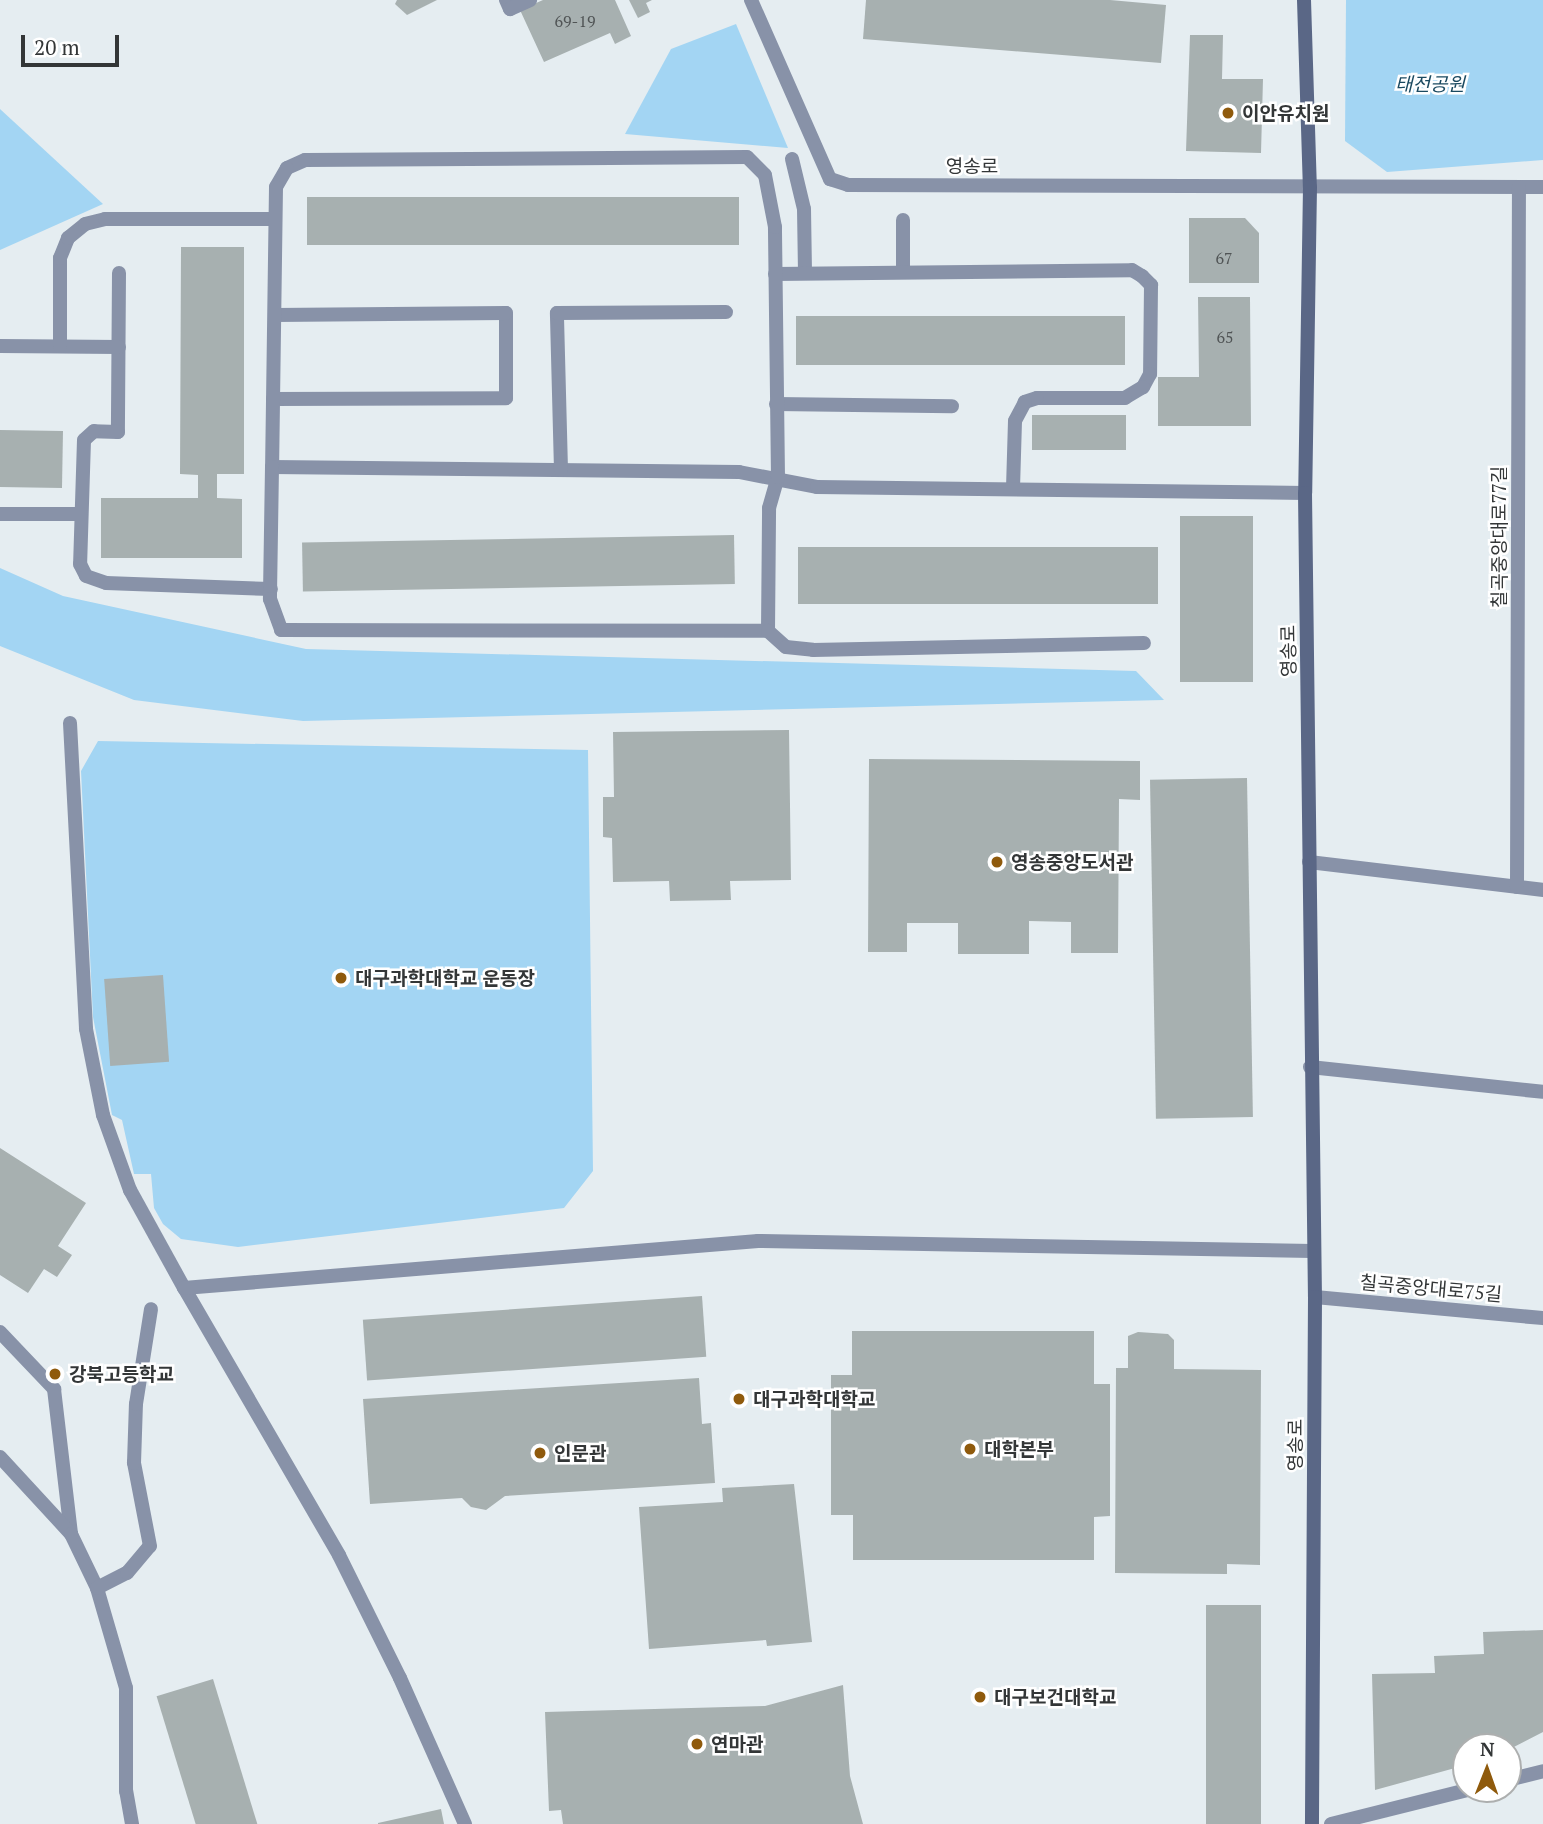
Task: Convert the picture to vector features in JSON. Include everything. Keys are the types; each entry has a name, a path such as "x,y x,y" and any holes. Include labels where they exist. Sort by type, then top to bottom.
{"main road":[{"name":"영송로","path":"1304,0 1310,187 1306,494 1312,1251 1315,1297 1312,1824"}],"street":[{"path":"506,0 510,9 530,0"},
{"name":"영송로","path":"751,0 830,179 848,185 1310,187"},
{"path":"768,631 769,508 778,477 775,274 765,174 747,157 305,160 287,168 276,187 275,219 271,589 281,630 768,631 786,647 813,650 1144,643"},
{"path":"792,159 804,209 805,273"},
{"path":"1310,187 1543,187"},
{"name":"칠곡중앙대로77길","path":"1517,887 1519,187"},
{"path":"61,346 60,258 68,237 86,224 105,219 275,219"},
{"path":"903,220 903,272"},
{"path":"775,274 1132,270 1151,285 1150,374 1143,387 1125,398 1037,398 1026,402 1014,421 1013,487"},
{"path":"119,272 118,432 94,431 84,440 80,564 86,576 106,583 271,589"},
{"path":"561,470 557,313 726,312"},
{"path":"273,399 506,398 506,313 275,315"},
{"path":"0,346 119,347"},
{"path":"776,404 952,406"},
{"path":"272,467 739,472 778,477 817,487 1013,487 1306,494"},
{"path":"0,514 81,514"},
{"path":"70,723 86,1030 103,1115 130,1190 339,1555 400,1678 465,1824"},
{"path":"1309,862 1543,890"},
{"path":"1310,1067 1543,1092"},
{"path":"184,1288 758,1241 1312,1251"},
{"name":"칠곡중앙대로75길","path":"1315,1297 1543,1318"},
{"path":"97,1588 127,1573 150,1546 134,1463 136,1404 151,1309"},
{"path":"0,1332 54,1389 71,1534"},
{"path":"0,1457 71,1534 97,1588 125,1688 126,1791 132,1824"},
{"path":"1522,1776 1543,1771"},
{"path":"1331,1824 1452,1794"}],"green space":[{"name":"태전공원","path":"1346,0 1543,0 1543,160 1387,172 1345,141"},
{"path":"736,24 788,148 625,134 671,49"},
{"path":"0,109 103,204 0,250"},
{"path":"0,568 63,596 306,649 1136,671 1164,700 303,721 134,700 0,646"},
{"name":"대구과학대학교 운동장","path":"98,741 588,750 593,1171 564,1208 238,1247 181,1239 163,1224 154,1208 151,1174 134,1174 122,1120 112,1115 93,1017 81,771"}],"building":[{"path":"397,0 437,0 407,15 395,4"},
{"path":"543,0 615,0 631,36 615,44 610,33 544,62 520,10"},
{"path":"629,0 652,0 646,3 650,12 638,18"},
{"path":"866,0 1110,0 1166,5 1161,63 863,39"},
{"path":"1190,35 1223,35 1222,79 1263,79 1261,153 1186,151"},
{"path":"307,197 739,197 739,245 307,245"},
{"path":"1189,218 1245,218 1259,233 1259,283 1189,283"},
{"path":"181,247 244,247 244,474 217,474 217,498 242,499 242,558 101,558 101,498 198,498 198,475 180,474"},
{"path":"1198,297 1250,297 1251,426 1158,426 1158,377 1199,377"},
{"path":"796,316 1125,316 1125,365 796,365"},
{"path":"1032,415 1126,415 1126,450 1032,450"},
{"path":"0,430 63,431 62,488 0,487"},
{"path":"1180,516 1253,516 1253,682 1180,682"},
{"path":"734,535 735,584 303,592 302,543"},
{"path":"798,547 1158,547 1158,604 798,604"},
{"path":"789,730 791,880 730,881 731,900 670,901 669,881 613,882 612,838 603,837 603,797 614,797 613,732"},
{"path":"869,759 1140,761 1140,800 1119,799 1118,953 1071,953 1071,922 1029,921 1029,954 958,954 958,923 907,923 907,952 868,952"},
{"path":"1247,778 1253,1117 1156,1119 1150,780"},
{"path":"163,975 169,1062 110,1066 104,979"},
{"path":"0,1148 86,1203 58,1246 72,1255 57,1277 44,1269 28,1293 0,1275"},
{"path":"702,1296 706,1357 367,1381 363,1320"},
{"name":"대학본부","path":"852,1331 1094,1331 1094,1384 1110,1384 1110,1516 1094,1517 1094,1560 853,1560 853,1515 831,1515 831,1375 852,1375"},
{"path":"1138,1332 1168,1334 1174,1340 1174,1369 1261,1370 1260,1565 1227,1564 1227,1574 1115,1573 1116,1368 1128,1368 1128,1336"},
{"name":"인문관","path":"699,1378 702,1424 711,1423 715,1483 505,1496 486,1510 471,1507 462,1498 370,1504 363,1399"},
{"path":"794,1484 812,1642 767,1646 766,1640 649,1649 639,1507 723,1502 722,1488"},
{"path":"1206,1605 1261,1605 1261,1824 1206,1824"},
{"path":"1543,1630 1543,1732 1522,1743 1522,1733 1452,1733 1452,1769 1375,1790 1372,1674 1435,1673 1434,1656 1484,1654 1483,1632"},
{"path":"213,1679 257,1824 196,1824 157,1696"},
{"name":"연마관","path":"843,1685 850,1776 863,1824 563,1824 561,1810 549,1811 545,1712 765,1706"},
{"path":"441,1809 444,1824 378,1824 378,1823"}],"place":[{"name":"이안유치원","path":"1228,113"},
{"name":"영송중앙도서관","path":"997,862"},
{"name":"대구과학대학교 운동장","path":"341,978"},
{"name":"강북고등학교","path":"55,1374"},
{"name":"대구과학대학교","path":"739,1399"},
{"name":"대학본부","path":"970,1449"},
{"name":"인문관","path":"540,1453"},
{"name":"대구보건대학교","path":"980,1697"},
{"name":"연마관","path":"697,1744"}]}
